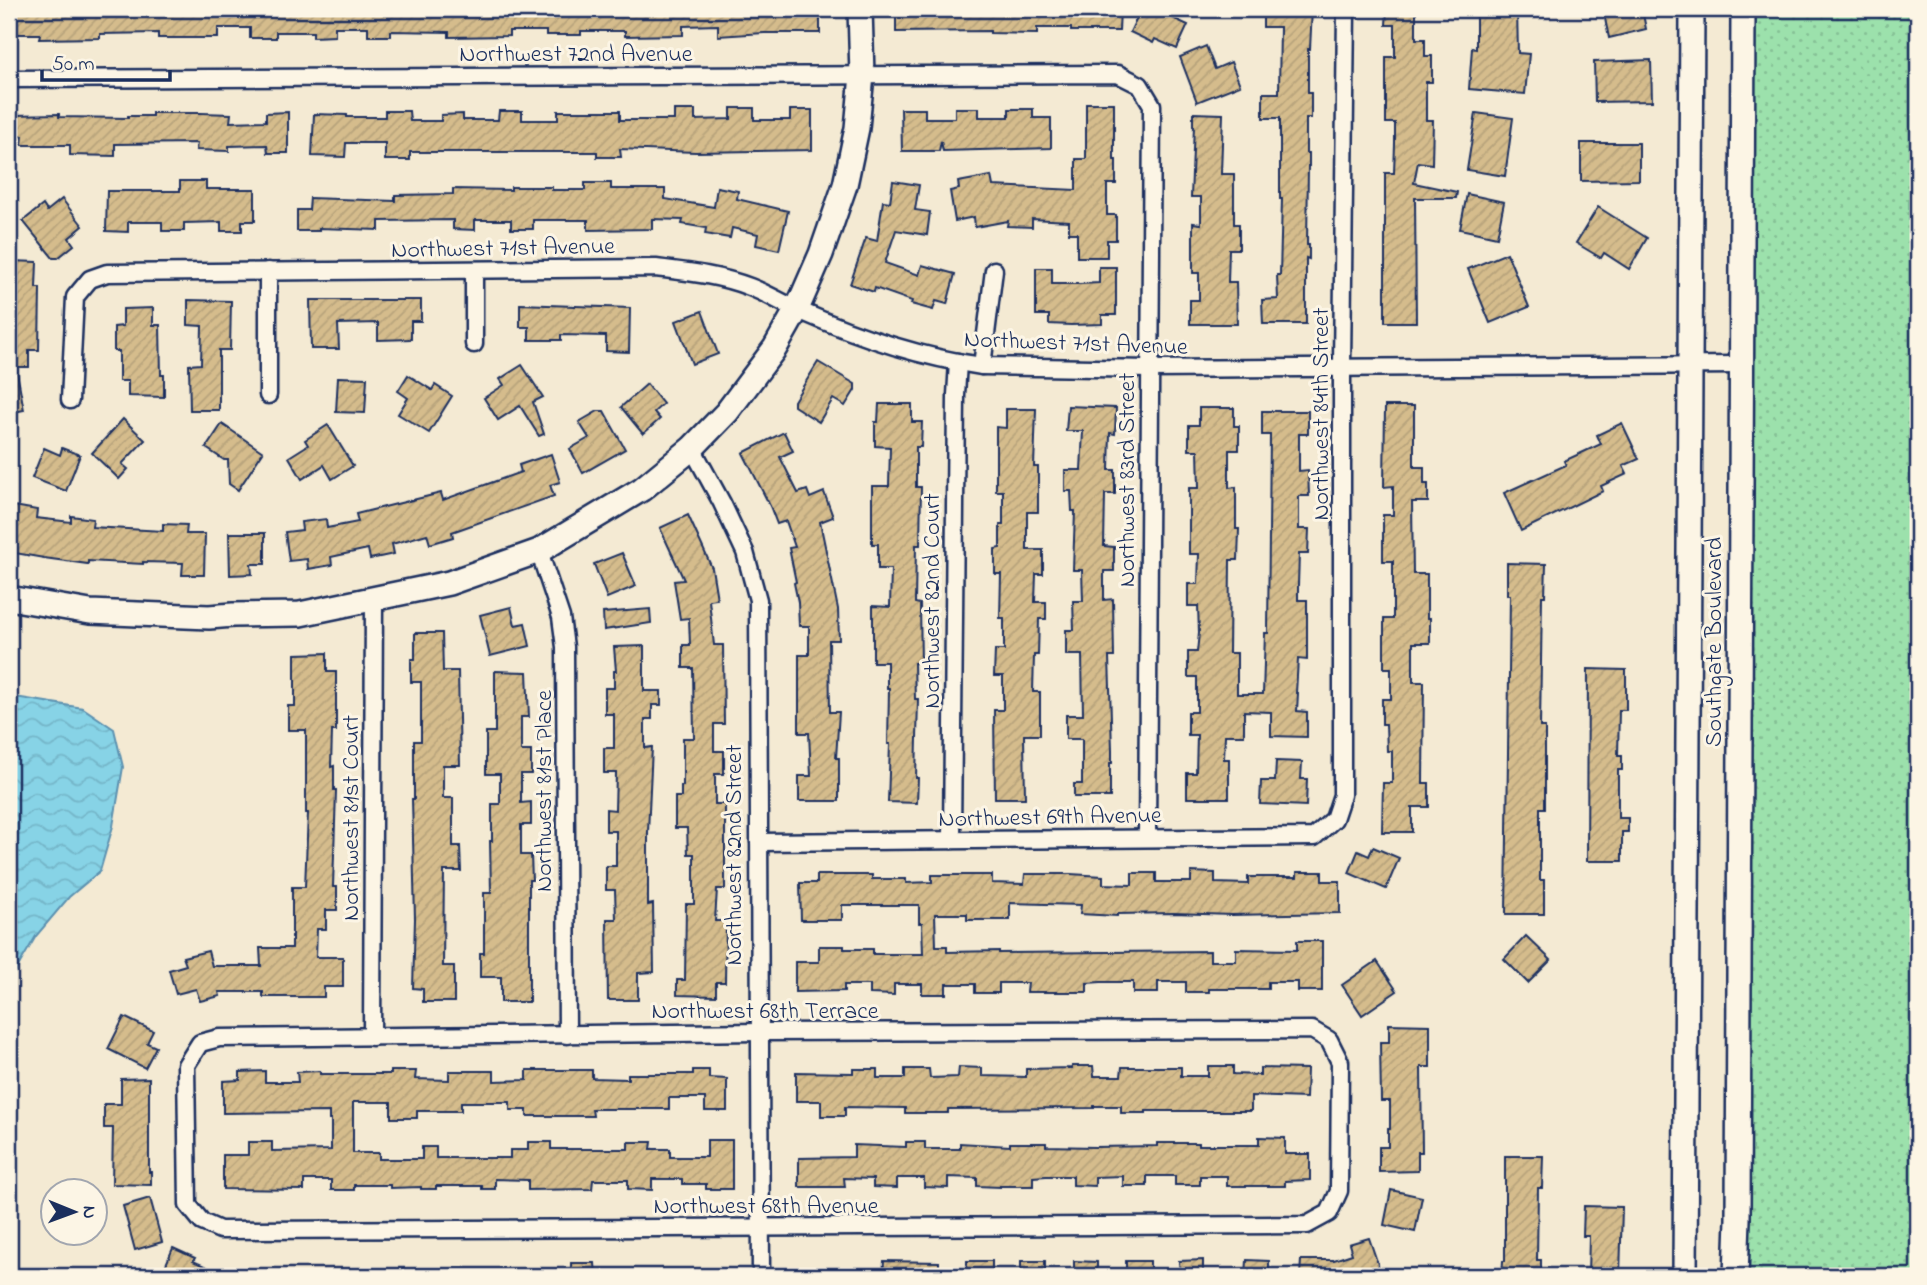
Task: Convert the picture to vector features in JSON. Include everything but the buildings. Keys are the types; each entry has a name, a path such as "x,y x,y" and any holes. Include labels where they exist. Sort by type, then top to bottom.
{"main road":[{"path":"9,598 90,612 209,617 300,614 449,583 539,551 642,489 692,448 727,412 775,348 797,309 821,254 845,185 857,128 862,75 860,9"},
{"name":"Southgate Boulevard","path":"1685,1276 1692,9"},
{"name":"Southgate Boulevard","path":"1737,1276 1743,9"}],"street":[{"name":"Northwest 84th Street","path":"1334,819 1342,794 1342,366 1346,9"},
{"name":"Northwest 72nd Avenue","path":"9,79 1118,74 1140,85"},
{"name":"Northwest 83rd Street","path":"1140,85 1152,105 1147,837"},
{"name":"Northwest 71st Avenue","path":"70,400 75,297 90,279 107,273 656,268 703,273 750,287 845,329 906,351 982,366 1150,369 1742,365"},
{"path":"982,366 994,270"},
{"path":"268,271 268,395"},
{"path":"474,271 474,344"},
{"name":"Northwest 82nd Court","path":"952,839 955,423 958,362"},
{"name":"Northwest 82nd Street","path":"692,448 745,552 758,600 761,1276"},
{"name":"Northwest 81st Place","path":"539,551 561,617 565,647 568,1035"},
{"name":"Northwest 81st Court","path":"372,1037 374,599"},
{"name":"Northwest 69th Avenue","path":"759,842 1147,837 1314,838 1334,819"},
{"name":"Northwest 68th Terrace","path":"202,1222 188,1205 187,1167 186,1065 200,1043 219,1038 761,1032 1312,1030 1329,1040 1340,1062 1339,1191 1329,1213"},
{"name":"Northwest 68th Avenue","path":"202,1222 219,1230 1307,1225 1329,1213"}],"green space":[{"path":"1755,9 1918,9 1918,1276 1749,1276"}],"water":[{"path":"9,696 83,708 114,729 123,767 113,826 100,871 69,897 36,936 9,982"}]}
